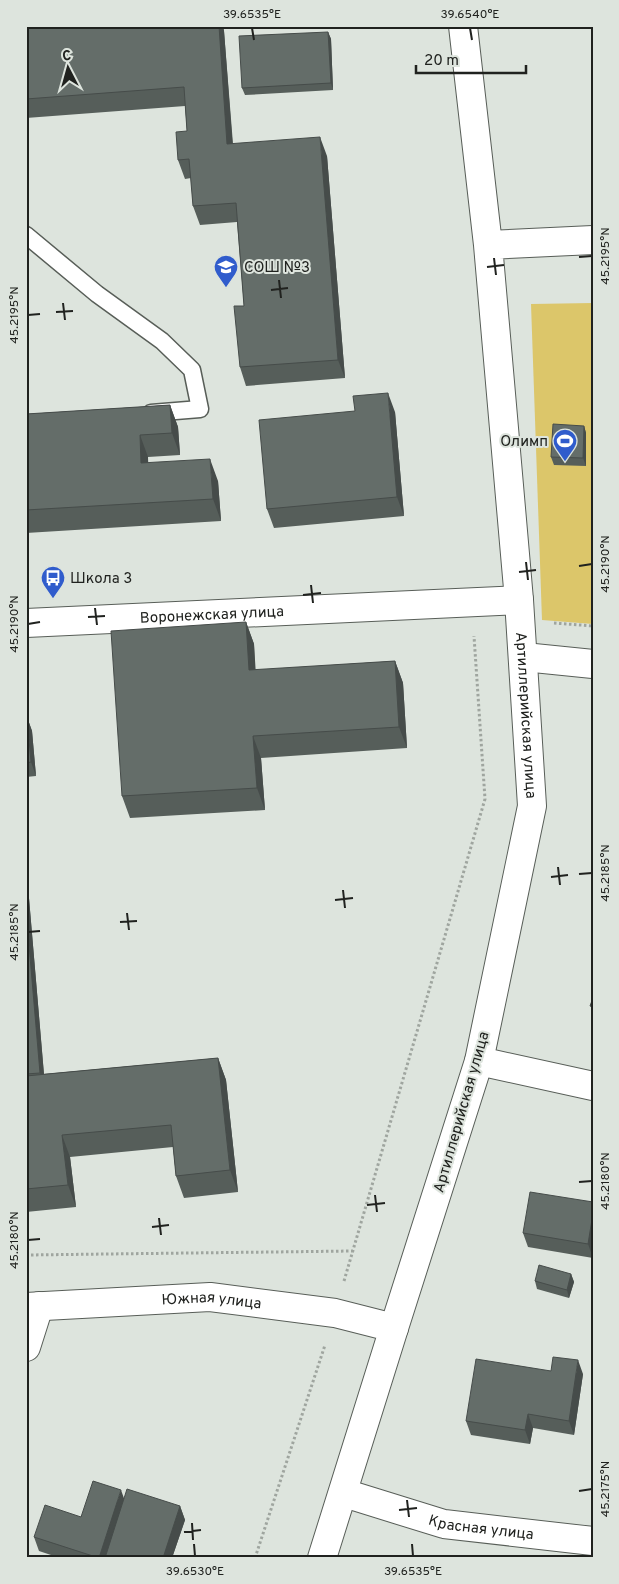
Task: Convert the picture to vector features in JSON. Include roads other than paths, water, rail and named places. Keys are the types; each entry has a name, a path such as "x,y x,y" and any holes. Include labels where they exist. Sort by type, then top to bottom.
{"street":[{"name":"Артиллерийская улица","path":"322,1558 479,1061 532,806 524,657 488,245 463,26"},
{"path":"488,245 593,240"},
{"name":"Воронежская улица","path":"26,623 472,602 520,610"},
{"path":"524,657 593,664"},
{"path":"479,1061 593,1086"},
{"name":"Южная улица","path":"33,1307 210,1297 335,1313 394,1328"},
{"path":"26,1348 33,1307"},
{"name":"Красная улица","path":"344,1493 444,1524 593,1541"}],"lane":[{"path":"26,234 97,294 162,341 192,370 200,409 132,415"}],"place":[{"name":"СОШ №3","path":"226,288"},
{"name":"Олимп","path":"565,462"},
{"name":"Школа 3","path":"53,599"}]}
